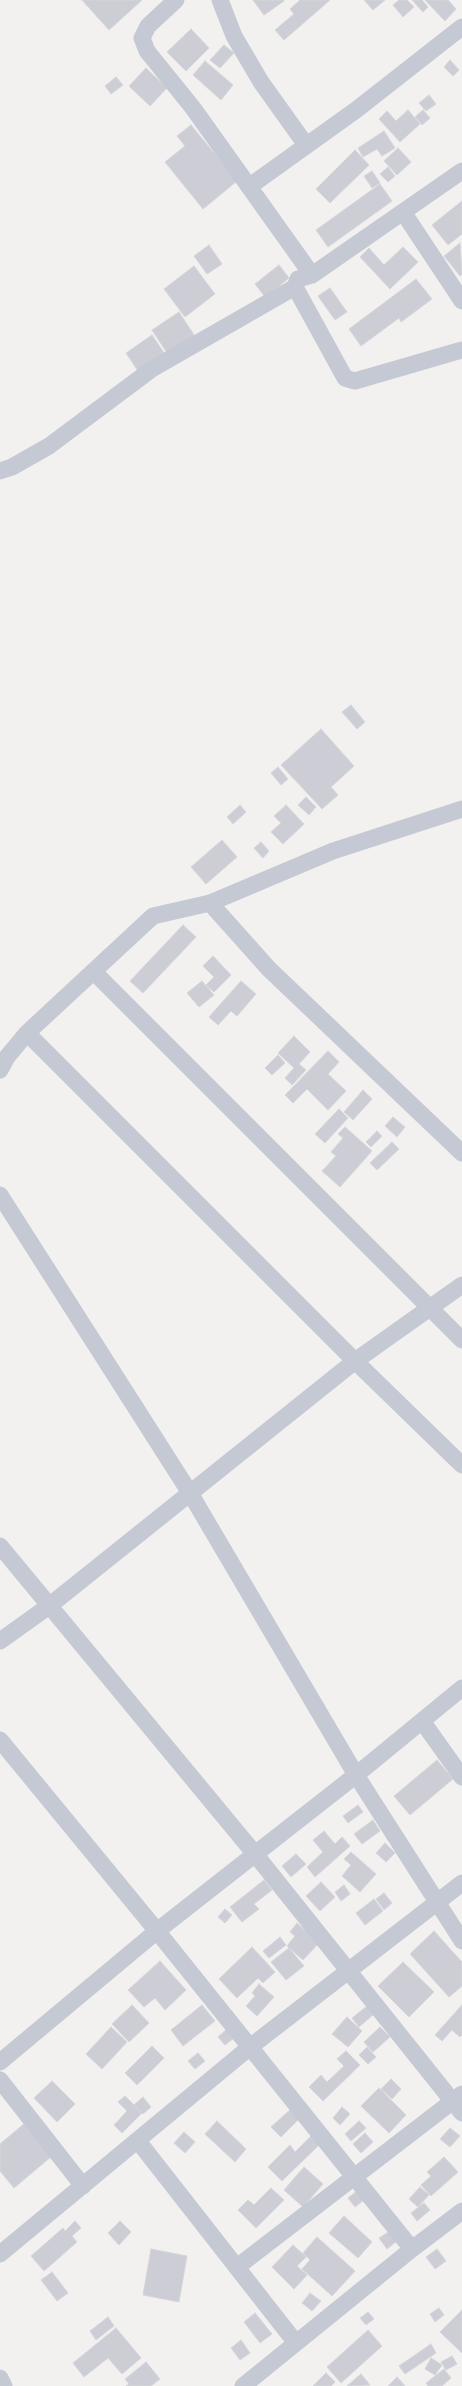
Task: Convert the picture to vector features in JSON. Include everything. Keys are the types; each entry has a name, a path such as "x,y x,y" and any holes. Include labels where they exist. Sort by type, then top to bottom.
{"street":[{"path":"176,0 148,26 142,38 147,51 193,108 312,275"},
{"path":"220,0 234,36 261,82 306,145"},
{"path":"250,186 356,110 462,27"},
{"path":"0,471 12,467 49,446 152,369 295,287 298,279 312,275 462,171"},
{"path":"403,212 462,300"},
{"path":"295,287 345,378 355,381 462,350"},
{"path":"0,1070 7,1056 27,1032 94,972 153,916 210,903 333,851 462,809"},
{"path":"210,903 269,969 462,1153"},
{"path":"94,972 462,1340"},
{"path":"27,1032 355,1361 462,1465"},
{"path":"0,1195 190,1493 356,1775 462,1941"},
{"path":"0,1641 49,1606 355,1361 431,1309 462,1285"},
{"path":"0,1546 255,1854 349,1973 459,2103 356,2177 237,2267"},
{"path":"0,2062 158,1931 356,1775 462,1688"},
{"path":"422,1721 462,1777"},
{"path":"0,1740 158,1931 412,2249"},
{"path":"0,2254 250,2048 438,1904 462,1883"},
{"path":"0,2080 83,2186"},
{"path":"138,2141 296,2343"},
{"path":"243,2386 263,2380 296,2343 412,2249 462,2211"},
{"path":"0,2378 4,2386"}],"building":[{"path":"82,0 142,0 109,30"},
{"path":"253,0 284,0 284,1 264,15"},
{"path":"300,0 330,0 284,40 275,30 294,14 290,9"},
{"path":"364,0 385,0 373,10"},
{"path":"399,0 407,0 414,7 403,17 393,5"},
{"path":"412,0 422,0 428,7 423,12"},
{"path":"425,0 448,0 456,9 445,21"},
{"path":"191,29 209,48 186,71 167,52"},
{"path":"224,45 234,53 220,68 210,60"},
{"path":"450,60 459,70 453,76 444,67"},
{"path":"205,61 233,85 221,100 193,75"},
{"path":"146,68 167,88 150,106 129,86"},
{"path":"116,77 123,85 111,94 105,86"},
{"path":"429,95 436,104 426,111 419,103"},
{"path":"408,110 420,124 400,142 379,119 387,111 396,121"},
{"path":"423,110 430,118 422,125 415,117"},
{"path":"191,125 237,181 203,209 165,162 185,146 177,136"},
{"path":"384,131 395,148 382,156 377,149 363,157 358,148"},
{"path":"398,148 411,162 397,175 384,161"},
{"path":"355,150 369,165 330,203 316,189"},
{"path":"388,167 395,176 388,182 380,174"},
{"path":"372,171 380,183 372,188 364,176"},
{"path":"380,184 392,201 328,247 316,230"},
{"path":"462,201 462,234 448,245 432,225"},
{"path":"460,243 462,274 460,276 444,256"},
{"path":"209,245 222,264 207,274 194,256"},
{"path":"403,247 418,262 390,289 360,257 369,248 384,265"},
{"path":"279,265 289,278 265,297 255,284"},
{"path":"194,266 215,294 185,317 164,289"},
{"path":"416,279 432,299 401,322 399,318 361,346 349,329"},
{"path":"330,288 347,312 335,320 318,296"},
{"path":"179,312 196,338 169,356 152,330"},
{"path":"152,335 164,353 138,371 126,353"},
{"path":"351,705 365,722 357,729 342,712"},
{"path":"321,729 354,766 331,787 338,795 322,809 281,765"},
{"path":"278,767 288,779 281,785 271,773"},
{"path":"306,797 316,807 309,815 298,805"},
{"path":"240,805 246,812 233,824 227,817"},
{"path":"286,805 304,824 283,844 271,832 281,823 274,816"},
{"path":"222,840 237,857 206,884 191,867"},
{"path":"261,842 269,851 263,858 254,848"},
{"path":"183,925 196,937 143,993 130,981"},
{"path":"213,956 231,975 214,992 206,985 214,977 203,966"},
{"path":"202,981 214,995 199,1007 187,993"},
{"path":"241,981 256,994 237,1016 231,1011 218,1025 209,1017"},
{"path":"294,1036 310,1052 299,1064 306,1070 292,1085 285,1078 294,1068 278,1053"},
{"path":"328,1051 339,1062 328,1074 346,1091 328,1110 307,1089 293,1103 285,1095"},
{"path":"278,1055 285,1063 272,1075 265,1068"},
{"path":"363,1090 372,1099 353,1120 344,1112"},
{"path":"339,1109 348,1118 325,1143 315,1134"},
{"path":"393,1117 405,1127 397,1137 385,1126"},
{"path":"345,1127 372,1151 340,1187 322,1171 336,1156 331,1152 343,1138 338,1134"},
{"path":"377,1131 382,1136 371,1147 366,1142"},
{"path":"392,1142 399,1149 377,1170 370,1163"},
{"path":"437,1760 453,1779 410,1815 394,1796"},
{"path":"358,1805 363,1812 348,1823 343,1816"},
{"path":"373,1820 380,1831 362,1844 354,1834"},
{"path":"324,1831 335,1844 342,1837 350,1846 315,1877 307,1867 323,1852 313,1840"},
{"path":"385,1843 395,1853 386,1862 376,1853"},
{"path":"351,1852 376,1874 360,1892 342,1876 351,1865 344,1859"},
{"path":"296,1854 306,1864 291,1877 282,1866"},
{"path":"264,1880 272,1890 254,1904 259,1909 242,1922 230,1907"},
{"path":"321,1882 335,1897 320,1911 306,1896"},
{"path":"344,1885 350,1894 341,1901 335,1892"},
{"path":"384,1893 392,1903 384,1910 376,1899"},
{"path":"374,1899 383,1911 365,1925 356,1913"},
{"path":"225,1909 232,1915 225,1923 218,1917"},
{"path":"297,1923 319,1943 303,1960 287,1946 295,1936 290,1932"},
{"path":"434,1931 462,1962 462,1986 449,1997 410,1954"},
{"path":"280,1937 286,1945 269,1958 263,1951"},
{"path":"252,1947 275,1972 263,1983 258,1978 237,1998 219,1979"},
{"path":"289,1948 304,1966 286,1980 271,1962"},
{"path":"160,1961 186,1990 165,2010 155,1998 144,2007 128,1990"},
{"path":"403,1962 434,1992 409,2017 378,1986"},
{"path":"259,1984 274,1997 257,2016 246,2006 255,1996 252,1993"},
{"path":"132,2005 149,2023 129,2042 112,2024"},
{"path":"202,2005 215,2021 183,2046 171,2030"},
{"path":"462,2005 462,2035 460,2037 452,2030 442,2041 435,2035"},
{"path":"367,2006 374,2014 359,2027 352,2018"},
{"path":"347,2017 362,2031 348,2047 332,2034"},
{"path":"111,2027 127,2042 102,2069 86,2054"},
{"path":"380,2027 390,2037 373,2052 364,2042"},
{"path":"227,2029 234,2038 225,2045 218,2037"},
{"path":"152,2046 164,2058 137,2085 125,2073"},
{"path":"367,2047 376,2057 368,2064 359,2055"},
{"path":"346,2051 360,2065 323,2101 309,2087 321,2075 327,2082 344,2066 337,2059"},
{"path":"198,2053 205,2061 195,2069 188,2061"},
{"path":"391,2079 401,2089 392,2099 381,2089"},
{"path":"52,2081 75,2104 57,2122 34,2098"},
{"path":"379,2088 406,2115 389,2133 361,2106"},
{"path":"125,2096 142,2113 122,2133 114,2125 127,2111 118,2102"},
{"path":"143,2097 151,2107 143,2114 134,2105"},
{"path":"342,2107 350,2114 340,2125 333,2118"},
{"path":"292,2108 301,2117 281,2137 271,2127"},
{"path":"217,2121 246,2149 235,2162 205,2134"},
{"path":"359,2121 366,2128 351,2141 345,2134"},
{"path":"25,2123 52,2156 14,2188 0,2171 0,2144"},
{"path":"450,2128 460,2136 450,2147 440,2139"},
{"path":"184,2132 195,2142 185,2153 174,2143"},
{"path":"365,2133 373,2142 361,2153 353,2144"},
{"path":"312,2135 320,2144 282,2181 268,2167 290,2145 295,2152"},
{"path":"444,2157 458,2172 431,2196 421,2185 431,2176 427,2172"},
{"path":"304,2167 323,2184 303,2207 284,2190"},
{"path":"420,2187 429,2195 418,2207 409,2199"},
{"path":"271,2188 284,2200 256,2228 238,2210 248,2200 254,2205"},
{"path":"357,2191 364,2200 355,2207 348,2198"},
{"path":"424,2203 430,2210 417,2221 411,2213"},
{"path":"344,2216 372,2242 358,2258 329,2233"},
{"path":"75,2221 81,2228 72,2236 77,2242 44,2271 31,2256 63,2228 65,2231"},
{"path":"120,2221 131,2232 119,2245 108,2233"},
{"path":"390,2231 397,2241 387,2249 379,2238"},
{"path":"317,2237 355,2271 332,2296 302,2269 310,2260 303,2253"},
{"path":"293,2245 306,2257 297,2266 307,2275 294,2289 272,2267"},
{"path":"151,2249 187,2256 179,2302 143,2295"},
{"path":"437,2249 446,2261 435,2269 426,2257"},
{"path":"52,2272 68,2293 57,2301 41,2280"},
{"path":"310,2293 321,2301 312,2311 302,2303"},
{"path":"439,2308 444,2315 435,2322 430,2314"},
{"path":"462,2310 462,2353 440,2332"},
{"path":"368,2312 374,2319 366,2325 360,2318"},
{"path":"255,2313 272,2334 260,2343 244,2322"},
{"path":"108,2317 114,2326 96,2340 90,2331"},
{"path":"116,2328 141,2358 122,2374 108,2358 84,2377 73,2363"},
{"path":"368,2330 382,2346 341,2383 327,2367"},
{"path":"241,2340 250,2353 240,2360 231,2348"},
{"path":"431,2344 436,2353 405,2374 399,2366"},
{"path":"452,2356 457,2364 446,2370 441,2362"},
{"path":"431,2358 442,2365 435,2375 425,2369"},
{"path":"146,2362 160,2379 151,2386 126,2386 129,2384 125,2379"},
{"path":"444,2369 451,2378 442,2386 428,2386 426,2383"},
{"path":"326,2373 335,2382 331,2386 313,2386"},
{"path":"361,2374 370,2385 347,2386"},
{"path":"397,2377 405,2386 388,2386"}]}
